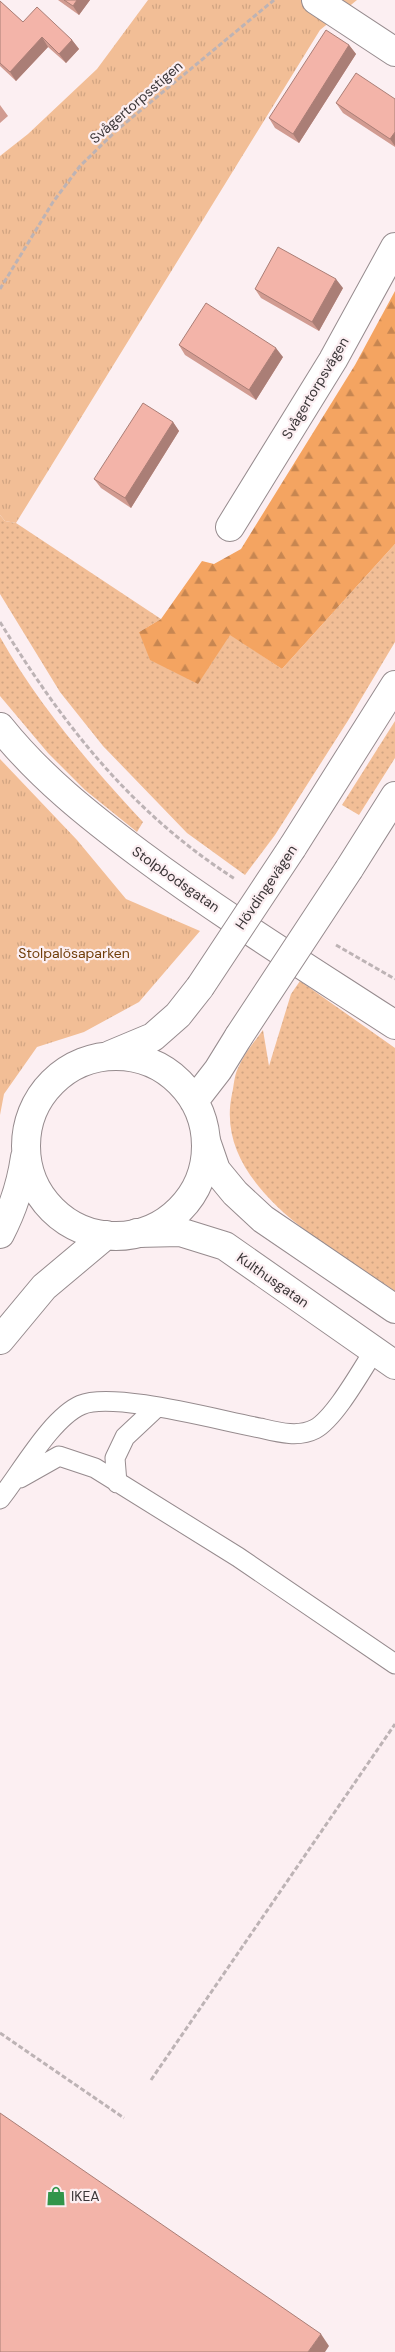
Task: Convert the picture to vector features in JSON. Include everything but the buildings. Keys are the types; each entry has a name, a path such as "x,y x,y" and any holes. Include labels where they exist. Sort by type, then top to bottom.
{"street":[{"path":"316,0 395,52"},
{"name":"Svågertorpsvägen","path":"230,527 333,360 395,247"},
{"name":"Hövdingevägen","path":"0,1234 11,1214 22,1181 28,1124 39,1098 56,1077 80,1062 107,1056 153,1037 178,1015 200,987 292,848 395,685"},
{"name":"Stolpbodsgatan","path":"0,727 31,763 62,793 100,825 181,885 395,1025"},
{"path":"194,1101 218,1070 395,796"},
{"name":"Hövdingevägen","path":"26,1151 32,1178 38,1191 50,1208 67,1221 85,1231 106,1236 137,1233 160,1224 180,1209 194,1189 203,1166 206,1141 202,1120 194,1101 178,1080 157,1065 132,1057 107,1056"},
{"path":"206,1141 216,1170 235,1193 263,1219 395,1309"},
{"name":"Kulthusgatan","path":"137,1233 180,1232 225,1246 384,1358"},
{"path":"0,1340 44,1287 106,1236"}],"lane":[{"path":"0,1499 44,1440 66,1415 82,1404 114,1401 157,1407 290,1434 315,1429 333,1413 384,1358"},
{"path":"117,1483 115,1458 125,1437 157,1407"},
{"path":"14,1482 59,1456 95,1468 238,1557 395,1664"}],"path":[{"name":"Svågertorpsstigen","path":"0,289 53,202 80,166 117,130 274,0"},
{"path":"0,622 58,710 91,752 126,791 176,838 238,881"},
{"path":"335,944 395,979"},
{"path":"151,2080 395,1724"},
{"path":"0,2033 124,2118"}],"green space":[{"path":"148,0 357,0 320,30 16,523 5,521 0,515 0,156 28,134 97,69"},
{"path":"395,291 395,544 282,669 230,635 198,684 150,660 139,632 161,619 202,561 214,564 241,549 355,365"},
{"path":"0,515 5,521 16,523 161,619 139,632 230,634 282,669 395,544 395,642 349,719 275,835 245,875 187,833 103,746 60,692 0,594"},
{"path":"0,637 48,711 104,779 143,822 137,832 85,790 48,753 0,696"},
{"path":"395,721 395,758 359,815 342,805"},
{"name":"Stolpalösaparken","path":"0,759 77,840 126,899 200,931 139,1002 84,1032 37,1047 4,1094 0,1115"},
{"path":"300,981 395,1048 395,1291 310,1234 282,1211 258,1186 240,1158 231,1127 232,1094 236,1074 249,1048 263,1030 269,1066 291,994"}],"place":[{"name":"IKEA","path":"56,2196"}]}
